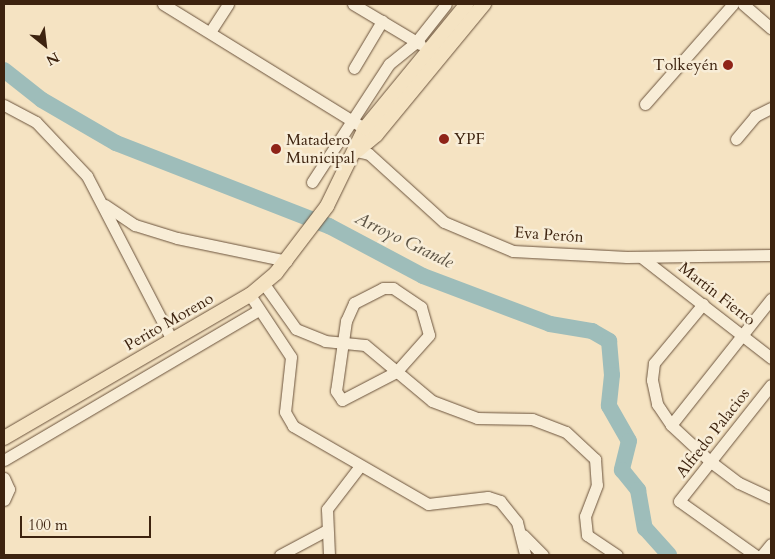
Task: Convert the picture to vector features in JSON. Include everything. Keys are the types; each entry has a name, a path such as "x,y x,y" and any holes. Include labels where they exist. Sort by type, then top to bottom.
{"main road":[{"path":"356,151 428,48 467,4"},
{"path":"428,48 484,4"},
{"name":"Perito Moreno","path":"6,433 250,295 264,284 287,261 309,234 327,206 356,151"}],"street":[{"path":"163,4 370,132"},
{"path":"210,32 228,4"},
{"path":"353,4 428,48"},
{"path":"312,182 389,64 428,48 446,4"},
{"path":"645,104 733,4"},
{"path":"743,4 771,28"},
{"path":"354,68 382,21"},
{"path":"4,105 36,122 70,154 99,200 172,340"},
{"path":"736,139 755,116 771,108"},
{"name":"Eva Perón","path":"356,151 368,154 426,210 496,246 513,251 641,257 771,254"},
{"path":"99,200 136,225 250,256 287,261"},
{"name":"Martín Fierro","path":"641,257 771,358"},
{"path":"264,284 296,329 306,336 364,345 432,401 457,412 548,421 587,449 595,459 597,485 585,526 600,547 617,555"},
{"path":"393,288 422,307 429,335 396,372 342,400 336,391 343,342 350,312 366,296 393,288"},
{"path":"250,295 292,356 288,420 360,466 428,504 488,497 500,501 522,535 543,555"},
{"path":"671,425 771,299"},
{"path":"703,304 654,363 653,392 671,425 711,462 771,498"},
{"path":"4,460 259,310"},
{"name":"Alfredo Palacios","path":"755,555 679,501 771,385"},
{"path":"329,555 325,531 331,499 360,466"},
{"path":"4,478 9,489 4,500"},
{"path":"280,555 325,531"},
{"path":"522,535 525,555"},
{"path":"762,555 771,544"}],"waterway":[{"name":"Arroyo Grande","path":"4,70 42,100 116,143 329,226 423,276 550,324 592,331 609,341 612,375 609,406 629,441 622,470 638,490 645,528 669,555"}],"place":[{"name":"Tolkeyén","path":"728,65"},
{"name":"YPF","path":"444,139"},
{"name":"Matadero Municipal","path":"276,149"}]}
